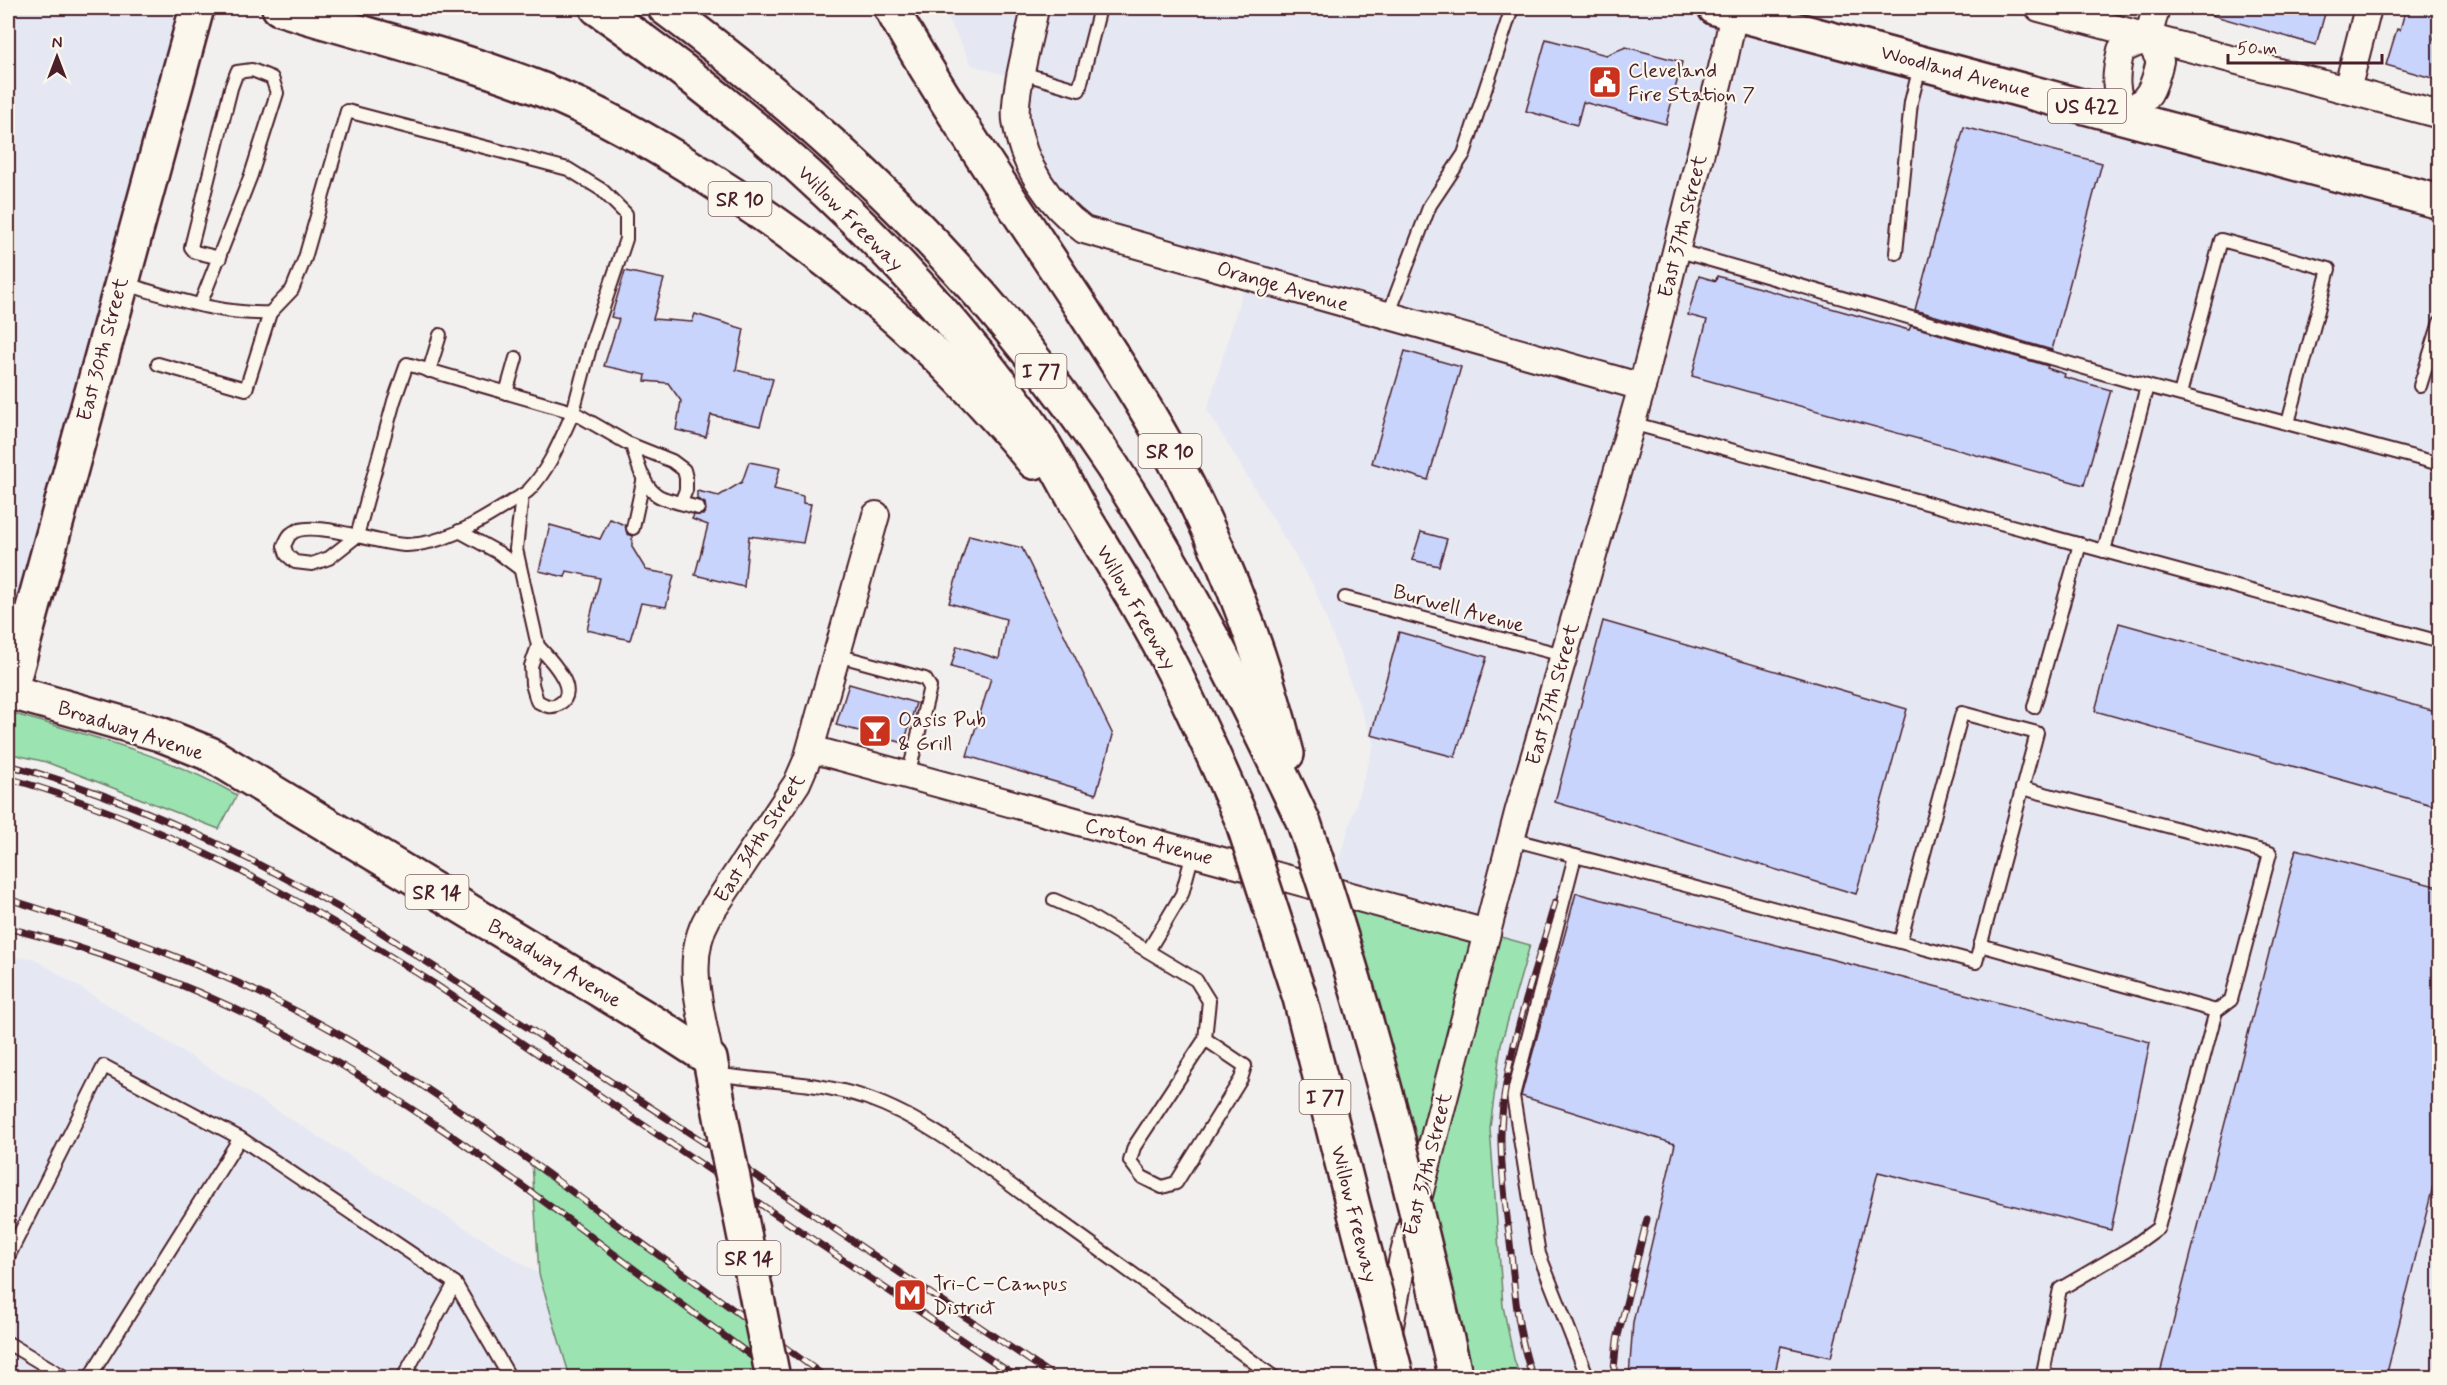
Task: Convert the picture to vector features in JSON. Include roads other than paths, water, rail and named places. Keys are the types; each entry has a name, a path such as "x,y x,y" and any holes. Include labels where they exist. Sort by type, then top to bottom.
{"main road":[{"name":"East 30th Street","path":"9,692 197,8"},
{"name":"SR 10","path":"279,8 442,55 545,91 644,140 741,200 826,260 909,328 962,379 1014,437 1101,544"},
{"name":"Willow Freeway","path":"597,8 650,44 766,137 878,241 979,356 1023,413 1143,614 1176,676 1242,820 1300,998 1397,1377"},
{"name":"Willow Freeway","path":"665,8 751,73 864,173 933,243 1020,343 1110,465 1173,566 1247,702 1307,832 1347,952 1423,1236 1456,1377"},
{"name":"SR 10","path":"885,8 911,43 1126,378 1174,461 1225,566 1257,647 1272,692 1307,832"},
{"path":"891,8 911,43"},
{"name":"Woodland Avenue","path":"1730,9 2439,202"},
{"name":"Broadway Avenue","path":"9,692 160,734 210,754 711,1066"},
{"name":"SR 14","path":"711,1066 773,1377"}],"street":[{"path":"1020,80 1035,8"},
{"path":"2040,8 2439,115"},
{"path":"2148,38 2121,50 2115,78 2117,96 2124,116 2140,105 2153,89 2160,61 2148,38 2156,8"},
{"path":"2347,90 2368,8"},
{"name":"East 37th Street","path":"1380,1377 1403,1257 1511,839 1642,387 1676,250 1730,9"},
{"name":"Orange Avenue","path":"1020,80 1016,120 1032,172 1066,216 1084,230 1642,387"},
{"name":"East 34th Street","path":"711,1066 696,976 695,954 699,935 708,917 797,783 811,749 876,515"},
{"name":"Croton Avenue","path":"811,749 1487,933"}],"lane":[{"path":"1020,80 1079,90 1100,8"},
{"path":"1388,315 1430,205 1464,154 1512,8"},
{"path":"1896,253 1911,102 1922,62"},
{"path":"200,305 220,258 251,176 277,93 272,78 252,70 237,72 231,88 190,247 195,252 220,258"},
{"path":"158,364 246,389 270,314 292,290 305,258 347,111 568,169 602,190 626,214 626,239 591,344 573,412 552,457 530,490 477,524 447,537 407,545 357,536 301,529 291,534 284,546 287,555 295,562 312,564 329,558 357,536 406,364 573,412 632,445 672,461 684,470 686,490 681,502"},
{"path":"2180,394 2221,240 2329,269 2288,423"},
{"path":"1676,250 2147,386 2439,464"},
{"path":"120,283 242,314 270,314"},
{"path":"2420,386 2439,321"},
{"path":"429,371 440,335"},
{"path":"506,393 516,358"},
{"path":"2104,551 2147,386"},
{"path":"1631,423 2439,642"},
{"path":"632,445 644,477 658,497 698,508"},
{"path":"633,528 644,477"},
{"path":"522,495 516,549 519,568 538,646 559,670 566,683 566,697 561,703 553,706 545,706 537,701 532,684 531,666 538,646"},
{"path":"459,531 499,553 519,568"},
{"path":"2034,707 2080,544"},
{"name":"Burwell Avenue","path":"1345,598 1563,655"},
{"path":"837,655 925,679 930,687 908,776"},
{"path":"1511,839 1900,942 1976,962 2037,733 1962,713 1900,942"},
{"path":"2022,788 2270,853 2231,1000 2216,1011 2158,1228 2132,1247 2060,1288 2042,1377"},
{"path":"1148,951 1182,894 1193,853"},
{"path":"1575,856 1513,1096 1539,1254 1588,1377"},
{"path":"1054,900 1086,914 1196,980 1209,1001 1205,1039 1197,1055 1134,1147 1130,1161 1142,1177 1162,1187 1176,1183 1241,1079 1245,1066 1205,1039"},
{"path":"1980,945 2216,1011"},
{"path":"8,1257 104,1066 240,1137 455,1283 510,1377"},
{"path":"711,1066 853,1094 905,1115 990,1170 1275,1377"},
{"path":"89,1377 240,1137"},
{"path":"403,1377 455,1283"},
{"path":"8,1343 66,1377"}],"railway":[{"path":"8,765 103,795 196,834 286,878 373,927 756,1176 1056,1378"},
{"path":"8,778 66,796 175,840 280,892 382,951 433,983 1018,1378"},
{"path":"8,899 127,938 244,985 355,1044 496,1136 827,1378"},
{"path":"1533,1378 1524,1347 1516,1300 1503,1181 1502,1110 1520,1019 1555,902"},
{"path":"8,928 77,947 180,984 246,1014 318,1052 434,1123 471,1149 781,1378"},
{"path":"1613,1378 1617,1340 1647,1219"}],"place":[{"name":"Cleveland Fire Station 7","path":"1605,82"},
{"name":"Oasis Pub & Grill","path":"875,731"},
{"name":"Tri-C–Campus District","path":"910,1295"}]}
